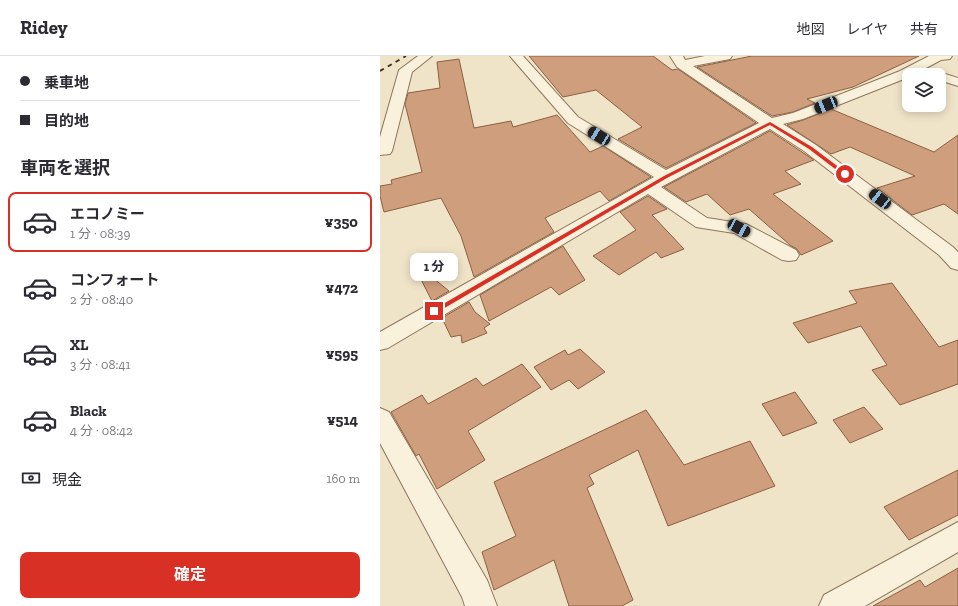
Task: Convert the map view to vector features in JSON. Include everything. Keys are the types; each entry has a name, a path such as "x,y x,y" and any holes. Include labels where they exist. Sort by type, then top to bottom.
{"street":[{"path":"516,56 573,120 666,177"},
{"path":"679,60 726,56"},
{"path":"916,68 939,56 946,56"},
{"path":"384,151 406,70 428,58"},
{"path":"679,60 770,124 810,148 954,254"},
{"path":"380,342 666,177 770,124 798,116 902,74"},
{"path":"946,78 958,82"},
{"path":"649,186 702,223 739,228 789,255"},
{"path":"380,419 476,591 481,606"},
{"path":"834,606 958,536"}],"building":[{"path":"529,56 653,56 672,70 678,69 756,123 666,168 618,139 642,127 596,90 563,97"},
{"path":"752,56 919,56 853,87 807,99 815,103 793,112 772,116 697,67"},
{"path":"459,59 474,128 511,121 513,127 557,115 590,152 603,146 651,177 609,201 600,191 545,218 554,232 474,277 461,236 441,198 384,212 380,196 380,186 392,184 391,180 422,172 405,104 408,93 440,88 437,62"},
{"path":"831,109 934,152 958,135 958,214 944,204 912,215 877,188 915,176 850,147 831,154 787,125"},
{"path":"770,131 814,160 785,171 801,184 773,194 833,241 801,255 797,249 790,245 749,209 730,215 707,194 686,202 664,187"},
{"path":"648,196 667,209 652,215 684,249 661,258 656,252 619,275 593,256 636,230 620,212"},
{"path":"563,246 585,280 559,295 551,287 489,321 480,295"},
{"path":"411,260 449,291 432,301"},
{"path":"892,283 939,347 958,340 958,384 900,405 872,370 887,365 861,326 808,343 793,323 857,303 849,291"},
{"path":"469,302 475,312 490,324 484,328 487,333 462,343 461,335 451,337 442,318"},
{"path":"580,349 605,372 578,389 569,380 551,390 534,367 565,350 568,355"},
{"path":"522,364 541,387 468,431 485,460 437,489 419,454 416,456 391,412 422,395 428,404 476,378 483,386"},
{"path":"795,392 817,423 783,436 762,404"},
{"path":"864,407 883,429 850,443 833,420"},
{"path":"646,410 684,465 750,441 775,486 668,526 638,450 589,475 594,484 587,488 633,600 622,606 569,606 554,560 494,590 482,552 516,536 494,482"},
{"path":"958,470 958,515 909,540 884,507"},
{"path":"958,568 958,606 873,606 920,580 925,587"}],"railway":[{"path":"380,71 406,56"}],"route":[{"path":"434,311 666,177 770,124 810,148 845,174"}]}
